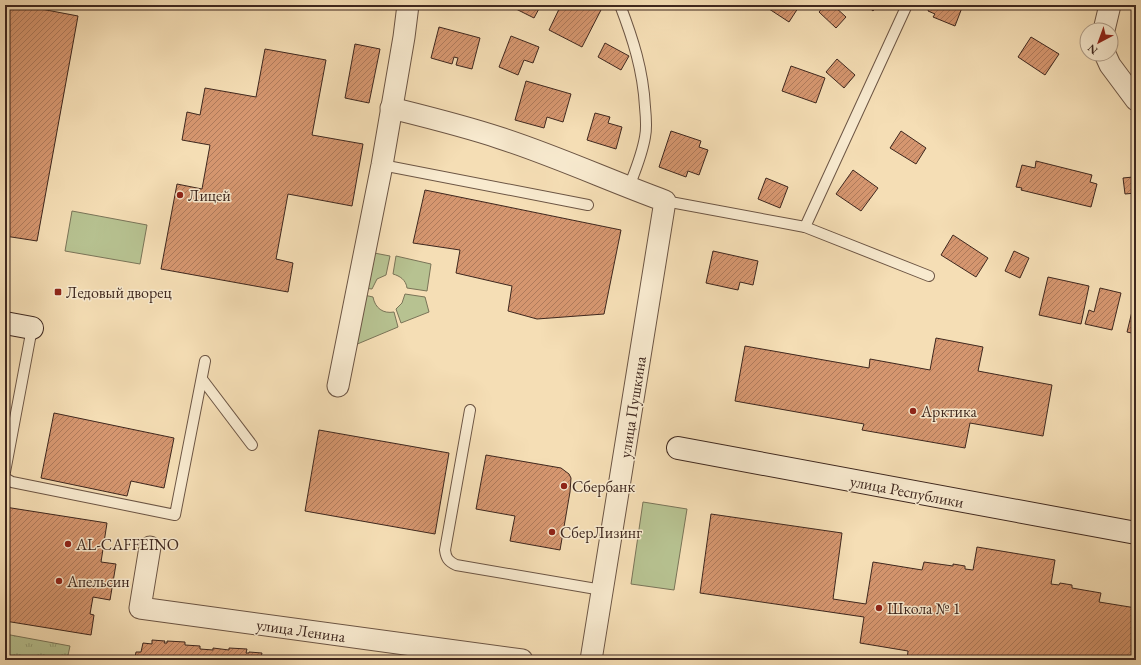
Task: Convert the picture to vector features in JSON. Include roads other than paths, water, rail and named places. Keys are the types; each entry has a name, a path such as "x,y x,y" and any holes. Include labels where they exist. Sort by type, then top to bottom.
{"street":[{"path":"338,386 382,165 408,5"},
{"path":"1106,22 1110,5"},
{"path":"1109,62 1136,100"},
{"path":"391,108 456,124 500,138 666,201"},
{"name":"улица Пушкина","path":"591,660 666,201"},
{"path":"5,323 32,328"},
{"name":"улица Республики","path":"678,448 1136,533"},
{"name":"улица Ленина","path":"150,547 140,608 522,660"}],"lane":[{"path":"620,5 640,64 645,92 645,136 641,154 628,187"},
{"path":"805,227 907,5"},
{"path":"382,165 588,205"},
{"path":"666,201 805,227 929,276"},
{"path":"5,472 32,328"},
{"path":"5,478 12,482 175,515 205,361"},
{"path":"202,379 252,445"},
{"path":"470,410 445,550 446,557 449,562 456,565 602,590"}],"place":[{"name":"Лицей","path":"180,195"},
{"name":"Ледовый дворец","path":"58,292"},
{"name":"Арктика","path":"913,411"},
{"name":"Сбербанк","path":"564,486"},
{"name":"СберЛизинг","path":"552,532"},
{"name":"AL-CAFFEINO","path":"68,544"},
{"name":"Апельсин","path":"59,581"},
{"name":"Школа № 1","path":"879,608"}]}
